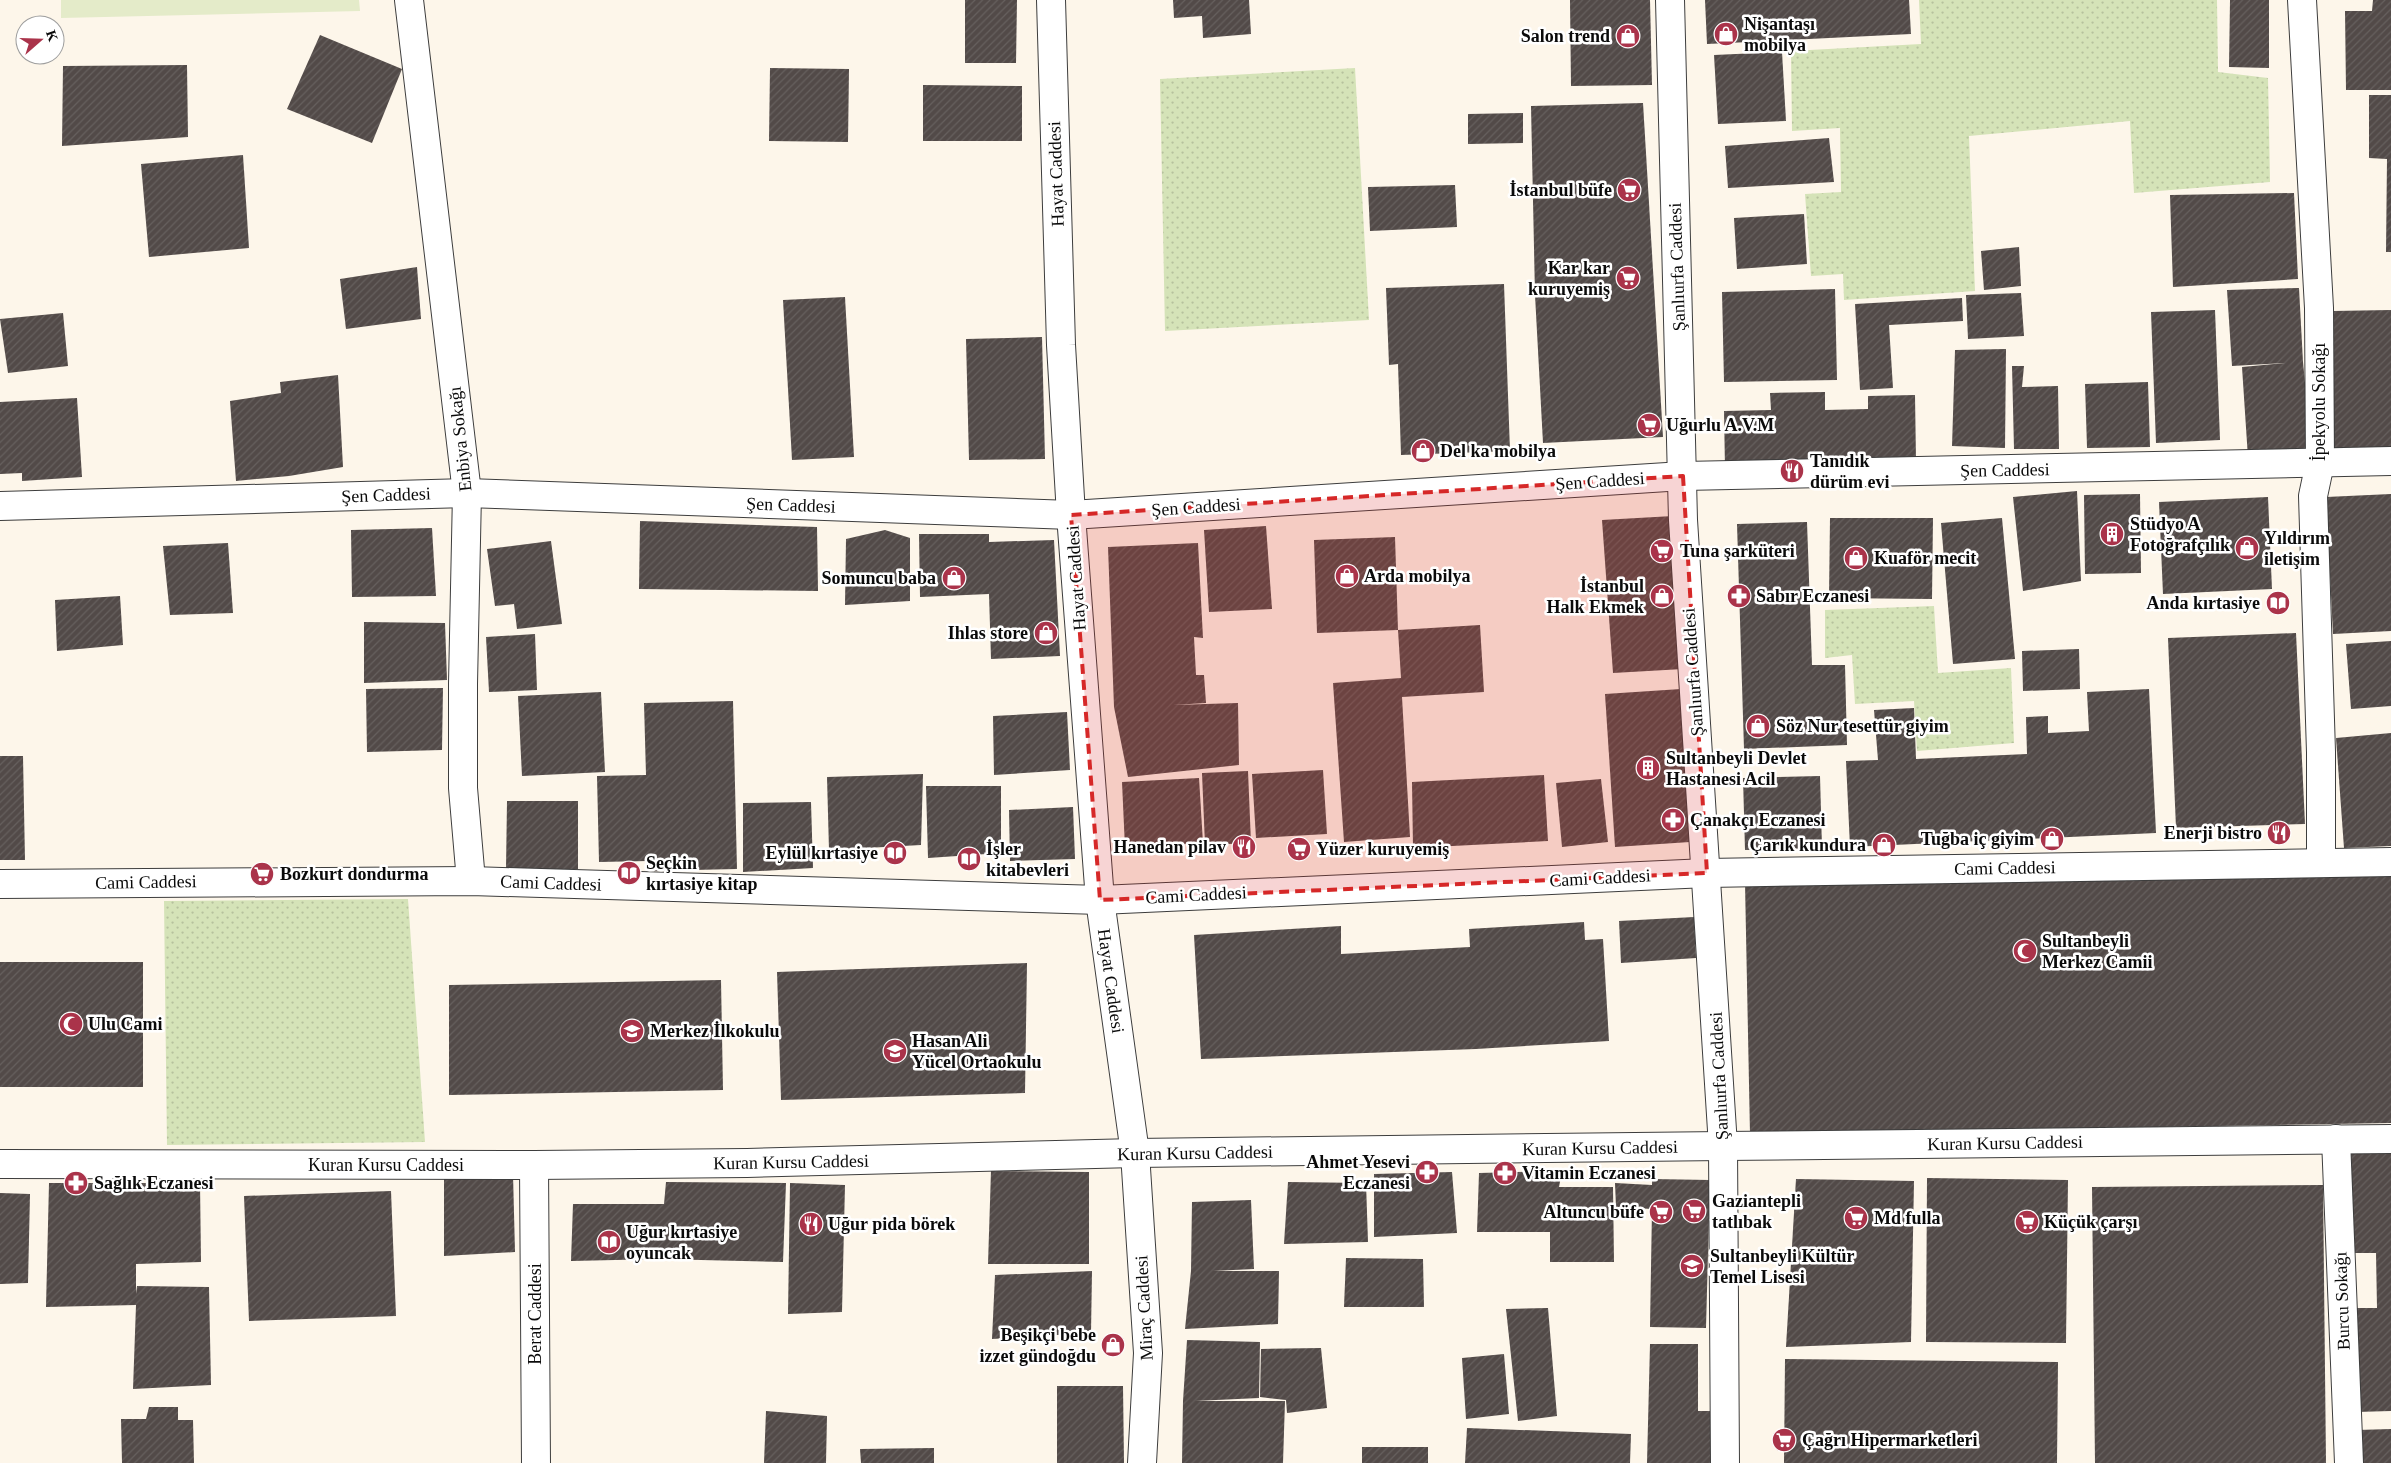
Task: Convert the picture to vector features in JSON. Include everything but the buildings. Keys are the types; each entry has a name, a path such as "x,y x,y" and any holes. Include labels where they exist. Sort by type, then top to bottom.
{"street":[{"name":"Enbiya Sokağı","path":"409,0 467,493 463,778 471,881"},
{"name":"Hayat Caddesi","path":"1051,0 1060,345 1071,515 1100,900 1134,1154"},
{"name":"Şanlıurfa Caddesi","path":"1670,0 1683,520 1723,1146 1725,1463"},
{"name":"İpekyolu Sokağı","path":"2302,0 2319,308 2320,463 2313,496 2322,752 2321,863"},
{"name":"Şen Caddesi","path":"0,506 467,493 1071,515 1683,476 2391,461"},
{"name":"Cami Caddesi","path":"0,884 471,881 1100,900 1707,873 2391,862"},
{"name":"Burcu Sokağı","path":"2336,1139 2349,1463"},
{"name":"Kuran Kursu Caddesi","path":"0,1164 747,1164 1134,1154 2391,1139"},
{"name":"Miraç Caddesi","path":"1134,1154 1148,1353 1142,1463"},
{"name":"Berat Caddesi","path":"534,1165 536,1463"}],"highlighted area":[{"path":"1683,476 1707,873 1100,900 1071,515"}],"green space":[{"path":"61,0 359,0 360,11 65,18 65,15 61,15"},
{"path":"1919,0 2217,0 2218,72 2268,78 2270,182 2134,193 2130,121 1969,136 1975,291 1844,300 1843,274 1811,276 1805,194 1841,192 1840,128 1792,131 1791,51 1921,44"},
{"path":"1355,68 1369,320 1165,331 1160,79"},
{"path":"1934,606 1938,673 2011,668 2014,743 1917,751 1914,701 1855,704 1852,655 1825,658 1825,610"},
{"path":"408,899 425,1142 167,1145 164,901"}],"place":[{"name":"Nişantaşı mobilya","path":"1726,34"},
{"name":"Salon trend","path":"1628,36"},
{"name":"İstanbul büfe","path":"1629,190"},
{"name":"Kar kar kuruyemiş","path":"1628,278"},
{"name":"Uğurlu A.V.M","path":"1649,425"},
{"name":"Del ka mobilya","path":"1423,451"},
{"name":"Tanıdık dürüm evi","path":"1792,471"},
{"name":"Stüdyo A Fotoğrafçılık","path":"2112,534"},
{"name":"Yıldırım iletişim","path":"2247,548"},
{"name":"Tuna şarküteri","path":"1662,551"},
{"name":"Kuaför mecit","path":"1856,558"},
{"name":"Arda mobilya","path":"1347,576"},
{"name":"Somuncu baba","path":"954,578"},
{"name":"İstanbul Halk Ekmek","path":"1662,596"},
{"name":"Sabır Eczanesi","path":"1739,596"},
{"name":"Anda kırtasiye","path":"2278,603"},
{"name":"Ihlas store","path":"1046,633"},
{"name":"Söz Nur tesettür giyim","path":"1758,726"},
{"name":"Sultanbeyli Devlet Hastanesi Acil","path":"1648,768"},
{"name":"Çanakçı Eczanesi","path":"1673,820"},
{"name":"Enerji bistro","path":"2279,833"},
{"name":"Tuğba iç giyim","path":"2052,839"},
{"name":"Çarık kundura","path":"1884,845"},
{"name":"Hanedan pilav","path":"1244,847"},
{"name":"Yüzer kuruyemiş","path":"1299,849"},
{"name":"Eylül kırtasiye","path":"895,853"},
{"name":"İşler kitabevleri","path":"969,859"},
{"name":"Seçkin kırtasiye kitap","path":"629,873"},
{"name":"Bozkurt dondurma","path":"262,874"},
{"name":"Sultanbeyli Merkez Camii","path":"2025,951"},
{"name":"Ulu Cami","path":"71,1024"},
{"name":"Merkez İlkokulu","path":"632,1031"},
{"name":"Hasan Ali Yücel Ortaokulu","path":"895,1051"},
{"name":"Ahmet Yesevi Eczanesi","path":"1427,1172"},
{"name":"Vitamin Eczanesi","path":"1505,1173"},
{"name":"Sağlık Eczanesi","path":"76,1183"},
{"name":"Gaziantepli tatlıbak","path":"1694,1211"},
{"name":"Altuncu büfe","path":"1661,1212"},
{"name":"Md fulla","path":"1856,1218"},
{"name":"Küçük çarşı","path":"2027,1222"},
{"name":"Uğur pida börek","path":"811,1224"},
{"name":"Uğur kırtasiye oyuncak","path":"609,1242"},
{"name":"Sultanbeyli Kültür Temel Lisesi","path":"1692,1266"},
{"name":"Beşikçi bebe izzet gündoğdu","path":"1113,1345"},
{"name":"Çağrı Hipermarketleri","path":"1784,1440"}]}
